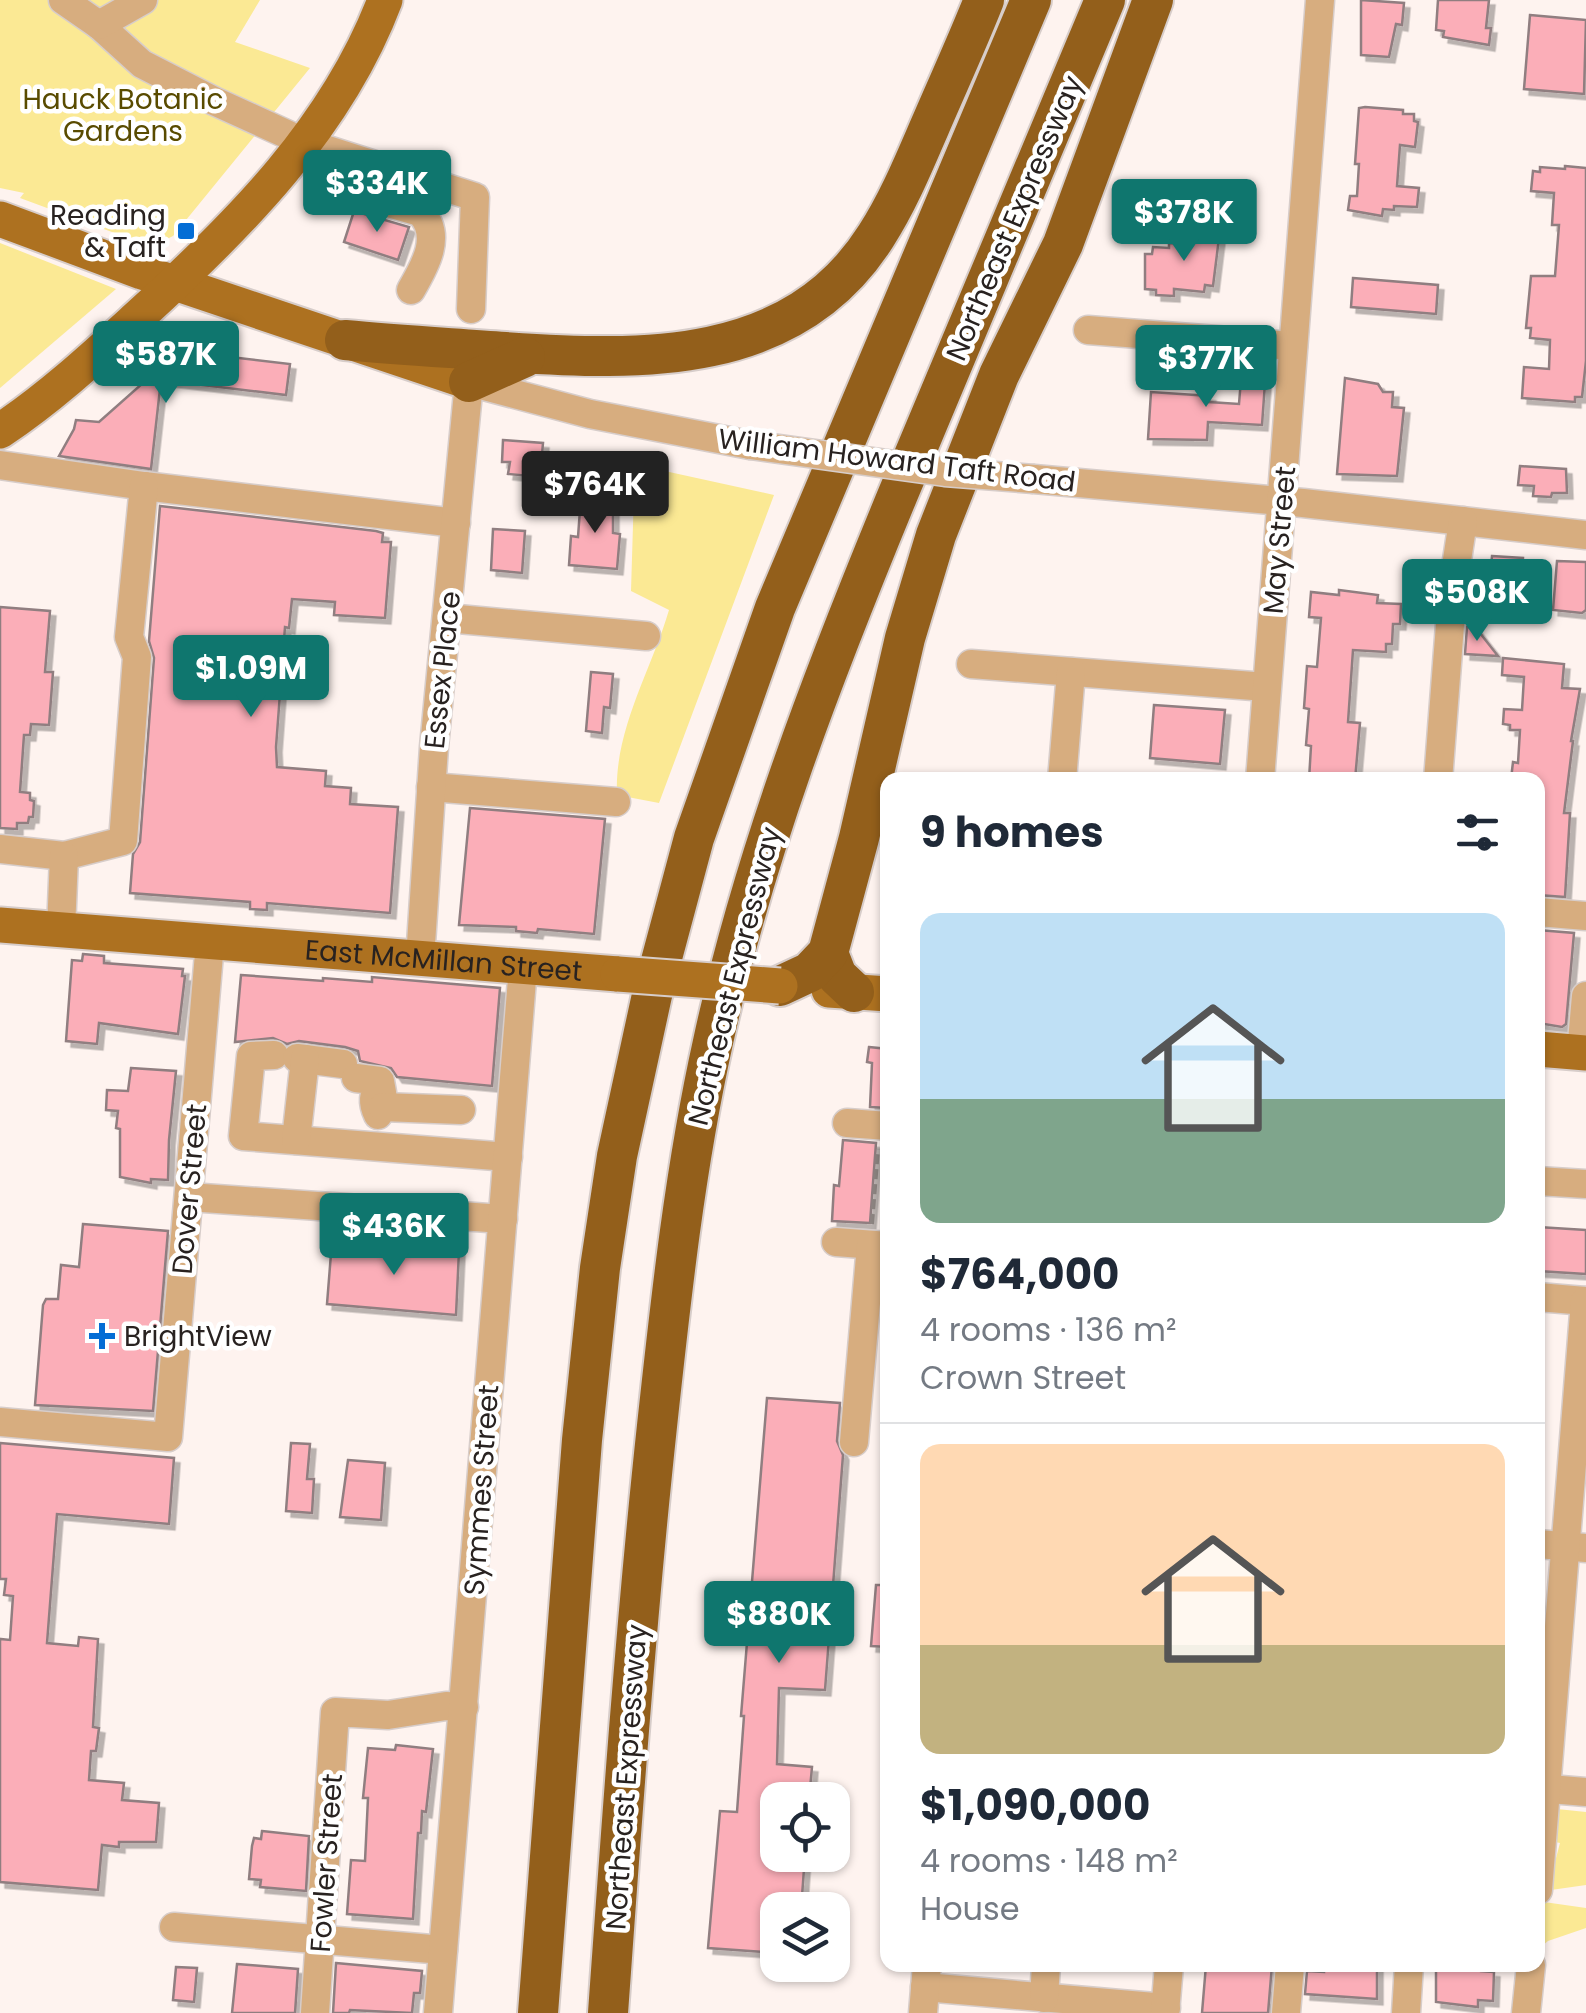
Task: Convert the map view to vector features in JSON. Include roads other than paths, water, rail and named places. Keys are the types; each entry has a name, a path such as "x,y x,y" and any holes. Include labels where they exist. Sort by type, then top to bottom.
{"highway":[{"path":"345,340 533,354 662,356 710,348 748,336 814,303 844,276 876,236 920,149 984,0"},
{"path":"538,2013 582,1440 600,1268 617,1156 660,959 710,787 775,608 1031,0"},
{"name":"Northeast Expressway","path":"608,2013 644,1546 669,1311 688,1170 714,1039 774,814 813,705 1105,0"},
{"path":"871,993 836,976 828,952 905,638 936,535 1000,375 1063,244 1152,0"},
{"path":"469,382 533,354"},
{"path":"780,986 810,972 828,952"}],"main road":[{"path":"0,431 54,392 176,283 306,144 356,66 385,0"},
{"name":"William Howard Taft Road","path":"0,219 469,382"},
{"name":"East McMillan Street","path":"0,925 871,993"},
{"path":"1545,1050 1584,1053"}],"street":[{"path":"63,0 142,64 306,144 474,197 470,309"},
{"path":"98,25 143,0"},
{"name":"May Street","path":"1261,772 1320,0"},
{"path":"336,188 420,212 427,219 432,239 424,268 410,290"},
{"path":"1088,330 1293,346"},
{"name":"William Howard Taft Road","path":"469,382 590,414 750,445 945,472 1282,501 1586,535"},
{"name":"Essex Place","path":"420,959 431,787 469,382"},
{"path":"0,465 456,523"},
{"path":"0,849 64,856 123,841 138,658 129,637 144,486"},
{"path":"1439,772 1453,586 1463,521"},
{"path":"447,618 646,636"},
{"path":"970,664 1266,687"},
{"path":"1063,772 1071,672"},
{"path":"431,787 616,802"},
{"path":"61,930 64,856"},
{"path":"1545,913 1586,916"},
{"name":"Dover Street","path":"0,1422 168,1437 210,942"},
{"name":"Symmes Street","path":"438,2013 523,967"},
{"path":"1584,1053 1586,996"},
{"path":"461,1110 365,1084 292,1057 251,1056 244,1136 508,1157"},
{"path":"292,1057 296,1140"},
{"path":"847,1123 880,1129"},
{"path":"1545,1181 1586,1184"},
{"path":"189,1197 503,1219"},
{"path":"836,1242 877,1239 854,1442"},
{"path":"1545,1298 1586,1301 1545,1753"},
{"name":"Fowler Street","path":"315,2013 335,1712 388,1715 464,1707"},
{"path":"1545,1788 1586,1792"},
{"path":"174,1927 443,1950"},
{"path":"1044,1998 1046,1972"},
{"path":"925,1988 1166,2010 1169,1972"},
{"path":"1286,2013 1289,1972"},
{"path":"1406,2013 1409,1972"},
{"path":"1526,2013 1530,1972"}],"place":[{"name":"Reading & Taft","path":"186,231"},
{"name":"BrightView","path":"102,1336"}],"park label":[{"name":"Hauck Botanic Gardens","path":"123,115"}]}
